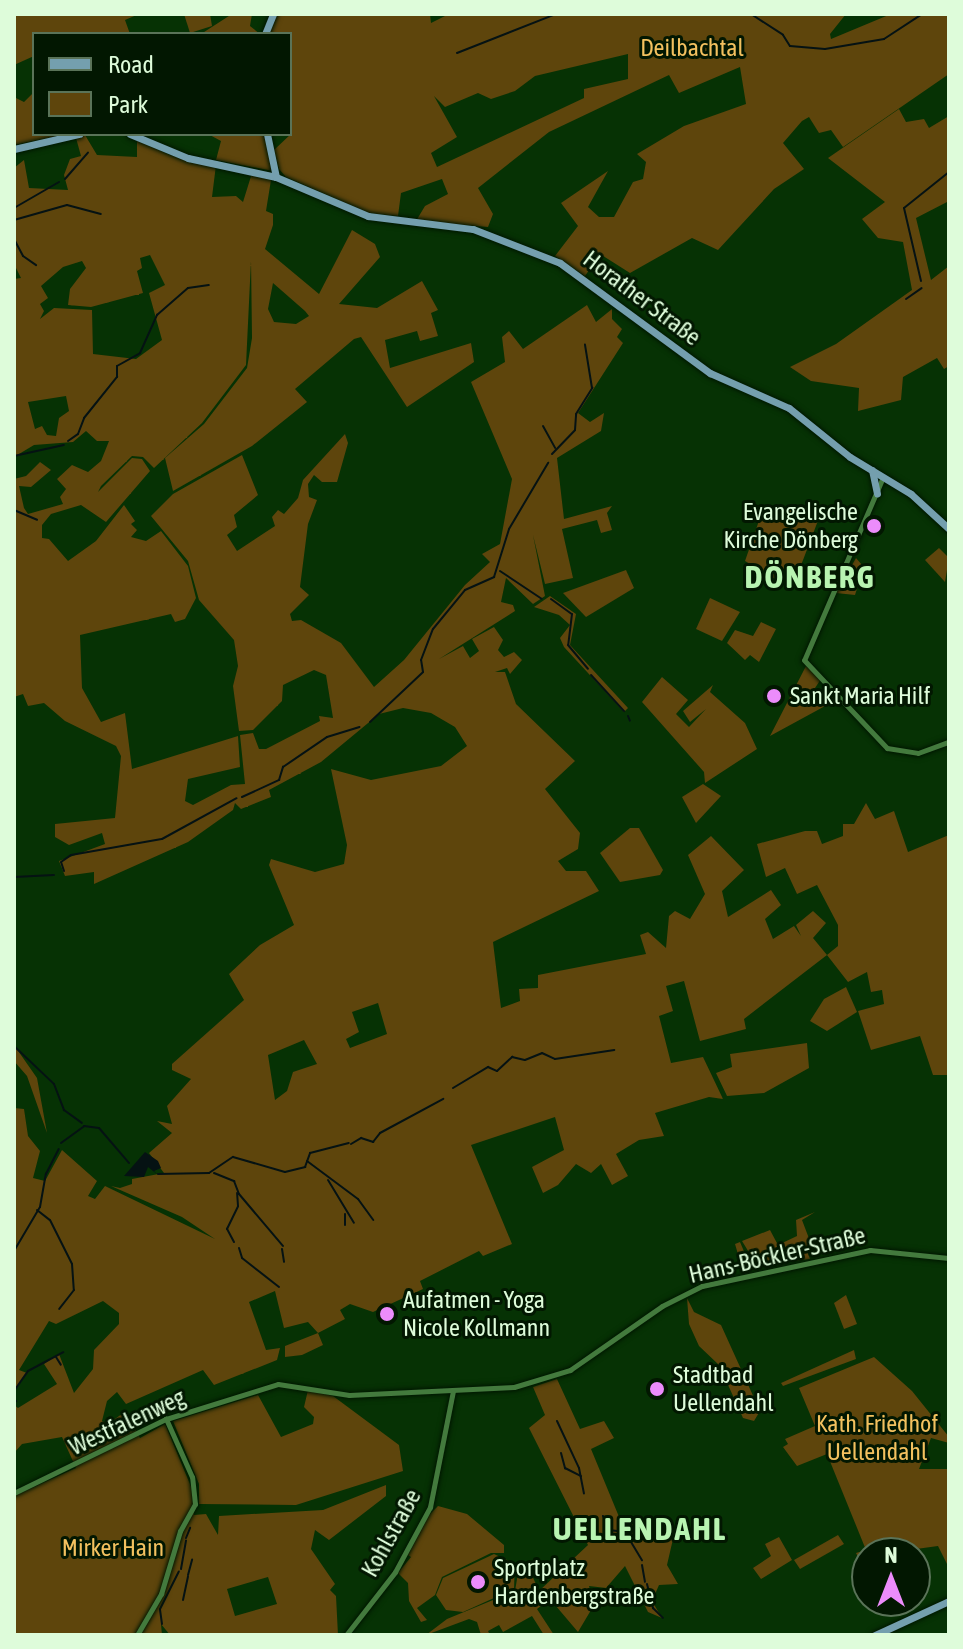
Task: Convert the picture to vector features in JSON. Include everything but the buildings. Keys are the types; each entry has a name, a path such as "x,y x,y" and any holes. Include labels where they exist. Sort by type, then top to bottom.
{"main road":[{"path":"14,149 70,136"},
{"name":"Horather Straße","path":"135,136 188,158 276,177 368,216 473,229 560,263 700,366 782,404 872,470 899,485 949,529"},
{"path":"267,136 276,177"},
{"path":"872,470 877,493"},
{"path":"875,1635 949,1601"}],"street":[{"path":"883,476 804,660 830,683 871,736 890,750 918,753 949,742"},
{"path":"877,493 889,484 899,485"},
{"name":"Hans-Böckler-Straße","path":"304,1386 349,1395 514,1387 549,1379 588,1360 674,1299 724,1281 870,1250 949,1258"},
{"name":"Westfalenweg","path":"14,1493 166,1419 278,1384 304,1386"},
{"name":"Kohlstraße","path":"346,1635 395,1572 430,1507 453,1391"},
{"path":"137,1635 161,1594 180,1531 195,1504 192,1477 166,1419"}],"green space":[{"path":"14,14 139,14 125,20 129,32 32,32 32,57 14,65"},
{"path":"184,14 210,14 212,26 190,32"},
{"path":"232,14 252,14 250,26 258,32 204,32"},
{"name":"Deilbachtal","path":"276,14 430,14 431,23 449,14 846,14 830,34 831,39 891,14 949,14 949,74 843,147 831,130 819,133 809,117 802,121 783,143 804,169 774,189 718,250 692,238 630,273 600,254 585,276 555,256 578,226 561,203 608,171 588,207 599,217 614,217 633,182 643,179 646,162 637,154 684,126 746,104 740,67 679,93 669,75 549,132 478,188 493,214 488,227 416,221 425,206 448,194 442,179 401,193 398,216 368,213 286,177 279,169 274,150 292,136 292,32 268,32","holes":["628,54 628,79 584,89 584,98 437,167 431,153 457,137 434,96 445,107 478,93 491,99 515,91 535,76"]},
{"path":"32,94 32,136 57,136 14,145 14,97 24,102"},
{"path":"899,109 906,122 924,119 929,128 949,116 949,201 916,218 931,280 949,266 949,366 944,369 937,358 903,377 901,400 858,411 859,388 811,381 790,367 836,344 912,290 903,242 878,238 862,219 885,202 828,158"},
{"name":"Mirker Hain","path":"82,136 86,136 97,155 137,157 137,140 170,155 216,165 212,197 236,196 243,202 252,173 271,180 266,211 273,214 273,225 265,249 319,294 352,230 375,244 380,257 339,304 377,308 422,281 438,310 431,313 438,336 420,341 417,331 385,340 390,368 471,343 474,362 407,407 361,337 354,339 295,389 307,402 252,446 173,491 165,458 204,424 247,368 252,338 251,261 246,365 202,423 154,468 143,457 132,456 101,486 98,492 132,458 142,459 150,471 106,522 81,505 51,514 42,525 42,538 49,539 68,561 96,541 124,505 135,521 131,524 137,530 131,537 146,541 161,531 188,566 196,598 185,619 175,622 171,614 80,635 82,688 101,722 125,713 132,769 238,736 240,767 188,779 185,801 193,805 231,785 245,784 240,735 253,733 259,749 266,749 320,721 319,716 333,718 326,675 314,670 283,685 282,701 253,730 239,731 233,686 238,666 234,640 199,600 188,561 151,516 173,494 242,455 258,495 234,515 237,527 227,535 237,551 275,526 272,517 278,510 284,514 298,498 303,480 345,434 348,443 337,482 322,482 314,475 308,484 309,497 317,500 308,524 300,587 309,595 290,614 292,621 301,620 341,643 374,687 404,660 465,585 490,562 482,554 500,544 512,479 471,382 505,362 502,337 509,331 523,349 587,305 596,322 612,309 612,319 622,329 617,337 623,343 578,413 590,422 604,413 601,431 557,458 564,519 612,506 607,513 612,530 601,533 597,520 562,529 573,578 545,584 533,535 545,596 533,604 506,578 501,602 513,605 515,611 439,659 463,646 470,658 479,651 472,639 494,627 503,640 498,650 504,657 514,652 522,660 510,674 507,668 495,672 505,672 516,704 575,761 545,789 580,833 578,849 558,861 566,871 586,871 599,891 493,942 501,1008 520,1001 519,989 538,988 538,975 646,954 640,935 648,932 666,948 669,916 675,911 690,919 705,894 688,855 711,836 744,870 722,891 728,917 771,890 781,905 765,919 773,939 794,926 801,936 796,925 813,911 826,923 813,938 827,955 744,1019 746,1029 700,1041 684,981 666,986 673,1011 659,1016 671,1063 703,1057 723,1099 709,1097 655,1113 664,1136 639,1140 616,1154 628,1176 612,1185 601,1164 591,1173 576,1164 558,1185 543,1193 532,1167 564,1150 555,1117 471,1145 512,1244 483,1256 479,1251 420,1281 423,1289 373,1312 350,1304 340,1310 345,1319 318,1333 308,1322 284,1328 275,1291 249,1302 266,1350 280,1348 277,1360 214,1385 203,1370 126,1404 117,1392 107,1401 102,1421 108,1424 126,1411 140,1438 165,1424 192,1489 194,1515 206,1514 218,1535 219,1516 323,1510 386,1485 386,1496 329,1540 315,1530 311,1549 335,1584 330,1590 336,1596 338,1635 170,1635 161,1624 162,1635 14,1635 14,1496 76,1468 62,1437 22,1444 14,1453 14,1405 18,1408 57,1384 44,1364 59,1354 74,1393 93,1369 94,1350 119,1324 119,1313 103,1301 56,1324 49,1321 19,1370 27,1373 14,1392 14,1108 24,1109 28,1136 40,1151 33,1178 45,1181 62,1150 97,1181 88,1196 95,1199 105,1186 215,1239 182,1217 111,1186 120,1188 132,1184 132,1179 164,1173 149,1153 172,1133 157,1121 172,1124 167,1106 191,1079 172,1070 172,1064 244,1000 229,974 260,945 294,925 269,865 271,859 315,872 344,864 347,845 331,769 371,780 441,766 467,746 455,727 431,713 403,708 379,714 321,762 269,790 271,797 241,809 235,803 233,810 188,842 94,884 94,872 65,876 59,861 105,844 102,833 69,845 55,837 55,824 115,818 121,756 116,746 65,721 44,703 28,706 23,694 14,697 14,479 26,476 40,462 51,470 31,487 19,486 24,508 28,514 63,504 60,497 66,489 57,479 72,465 88,472 101,461 109,441 97,441 86,431 73,442 34,445 14,457 14,279 21,278 14,264 14,168 24,160 29,188 68,190 64,175 70,159 81,156 76,138","holes":["150,255 165,285 149,293 162,340 136,359 93,354 92,310 54,308 40,319 44,311 40,304 48,298 41,286 63,267 82,261 86,268 70,289 68,305 91,307 143,293 137,271 142,268 140,258","273,283 305,311 309,316 296,324 274,322 268,309","66,396 69,411 59,418 56,436 47,435 42,426 35,429 28,402","378,1003 387,1034 350,1048 346,1039 359,1032 352,1012","304,1040 317,1064 293,1072 287,1091 275,1100 268,1055","268,1577 277,1604 235,1616 227,1589"]},
{"path":"212,136 264,136 273,171 216,160 221,141"},
{"path":"794,506 819,518 792,589 745,561 762,512"},
{"path":"939,548 949,558 945,582 925,560"},
{"path":"856,558 868,572 861,576 855,595 836,593"},
{"path":"626,570 634,588 586,617 563,593"},
{"path":"550,596 576,614 570,645 628,708 624,712 564,647 560,638 570,625 559,615 534,607"},
{"path":"710,598 740,612 722,641 696,629"},
{"path":"761,622 776,629 759,662 750,655 745,660 727,643 735,630 753,636"},
{"path":"806,666 821,679 811,694 818,698 829,687 838,699 770,736"},
{"path":"662,677 688,700 676,714 689,727 706,709 690,722 683,711 713,685 710,692 745,723 757,749 705,783 704,772 642,702"},
{"path":"703,784 721,796 696,823 682,797"},
{"path":"866,803 875,819 894,811 908,852 949,835 949,1075 933,1075 920,1036 871,1050 858,1011 884,1004 882,990 871,992 867,972 848,982 827,955 838,946 838,925 817,885 797,894 785,868 766,877 757,844 805,831 817,831 822,844 843,836 843,824 854,824"},
{"path":"630,828 639,828 663,870 660,875 620,882 600,853"},
{"path":"846,987 857,1012 827,1031 810,1021 824,999"},
{"path":"807,1043 809,1068 764,1093 727,1096 716,1073 732,1067 730,1054"},
{"path":"14,1045 37,1078 47,1133 27,1076 14,1061"},
{"path":"815,1212 802,1220 813,1249 807,1251 810,1259 742,1268 735,1244 740,1242 749,1263 753,1259 742,1241 770,1230 778,1245 797,1236 796,1220"},
{"path":"846,1295 857,1324 844,1329 834,1303"},
{"path":"687,1298 694,1312 721,1325 760,1411 754,1421 743,1418 719,1365 699,1346 689,1324"},
{"path":"318,1333 323,1345 302,1355 285,1357 285,1346"},
{"path":"854,1350 856,1359 783,1386 781,1383"},
{"name":"Kath. Friedhof Uellendahl","path":"874,1357 912,1391 949,1437 949,1443 931,1438 919,1469 947,1469 949,1445 949,1568 938,1546 931,1547 931,1537 861,1537 827,1454 797,1466 783,1447 788,1444 785,1439 815,1426 799,1388"},
{"path":"557,1379 580,1429 604,1421 614,1438 591,1449 622,1524 667,1523 673,1539 667,1565 678,1584 659,1585 652,1601 662,1618 648,1612 625,1566 606,1588 589,1586 594,1605 578,1632 550,1599 537,1609 554,1635 544,1635 532,1616 503,1632 499,1625 488,1631 490,1635 481,1635 477,1622 469,1619 426,1635 447,1619 515,1591 519,1567 526,1562 539,1591 588,1545 529,1428 545,1415 533,1387"},
{"path":"308,1390 333,1396 399,1445 403,1471 296,1505 199,1504 199,1484 173,1421 258,1395 281,1437 313,1424 314,1417 304,1407"},
{"path":"438,1506 467,1514 504,1545 504,1553 491,1553 442,1577 435,1595 417,1608 427,1620 421,1622 409,1601 408,1583 398,1573 411,1557 408,1555 427,1517"},
{"path":"838,1535 844,1544 800,1569 794,1560"},
{"path":"779,1537 792,1560 761,1579 753,1568 771,1556 765,1544"},
{"name":"Sportplatz Hardenbergstraße","path":"494,1554 515,1564 514,1589 463,1612 446,1610 436,1595 443,1578"}],"shaded area":[{"path":"145,1152 158,1161 161,1168 154,1171 158,1175 148,1167 144,1177 124,1176"}],"waterway":[{"path":"457,53 556,14"},
{"path":"751,14 783,35 790,46 825,49 884,39 922,14"},
{"path":"65,179 88,153"},
{"path":"921,281 904,208 949,172"},
{"path":"14,208 59,182"},
{"path":"14,220 67,205 101,214"},
{"path":"14,239 23,256 36,265"},
{"path":"68,441 78,434 84,418 117,377 117,366 140,353 157,315 188,288 209,285"},
{"path":"906,299 922,288"},
{"path":"552,454 575,430 576,414 592,388 585,345"},
{"path":"543,426 555,448"},
{"path":"14,456 64,445"},
{"path":"370,722 423,672 421,660 433,629 465,590 494,577 509,529 548,463"},
{"path":"14,510 37,520"},
{"path":"500,571 542,599"},
{"path":"551,599 572,614 568,645 588,669"},
{"path":"591,675 624,711"},
{"path":"628,716 630,721"},
{"path":"242,797 279,780 283,767 327,737 359,727"},
{"path":"64,871 61,862 71,855 162,839 237,798"},
{"path":"14,877 54,875"},
{"path":"14,1046 54,1084 64,1110 82,1123"},
{"path":"453,1088 488,1067 497,1071 512,1057 525,1060 542,1053 555,1059 614,1050"},
{"path":"351,1144 361,1138 373,1142 380,1133 443,1099"},
{"path":"61,1143 84,1126 99,1128 129,1163"},
{"path":"158,1174 209,1173 233,1157 285,1172 305,1167 310,1153 349,1143"},
{"path":"14,1251 40,1207 46,1174 59,1149"},
{"path":"307,1161 358,1199 373,1220"},
{"path":"214,1173 234,1181 239,1194 283,1246"},
{"path":"328,1180 354,1223"},
{"path":"234,1242 227,1229 238,1206 237,1193"},
{"path":"37,1210 50,1220 72,1264 74,1290 59,1309"},
{"path":"345,1214 345,1225"},
{"path":"239,1248 242,1258 279,1287"},
{"path":"282,1249 284,1262"},
{"path":"14,1391 28,1371 63,1352"},
{"path":"56,1357 61,1365"},
{"path":"557,1421 579,1468 584,1494"},
{"path":"561,1453 565,1468 581,1476"},
{"path":"603,1516 609,1530 625,1532 642,1560"},
{"path":"186,1538 190,1528"},
{"path":"181,1569 186,1540"},
{"path":"188,1575 192,1560"},
{"path":"642,1565 645,1582"},
{"path":"162,1624 160,1609 179,1571"},
{"path":"183,1600 188,1577"},
{"path":"647,1584 653,1608 663,1618"}],"place":[{"name":"Evangelische Kirche Dönberg","path":"874,526"},
{"name":"Sankt Maria Hilf","path":"774,696"},
{"name":"Aufatmen - Yoga Nicole Kollmann","path":"387,1314"},
{"name":"Stadtbad Uellendahl","path":"657,1389"},
{"name":"Sportplatz Hardenbergstraße","path":"478,1582"}],"district":[{"name":"DÖNBERG","path":"810,577"},
{"name":"UELLENDAHL","path":"640,1529"}]}
